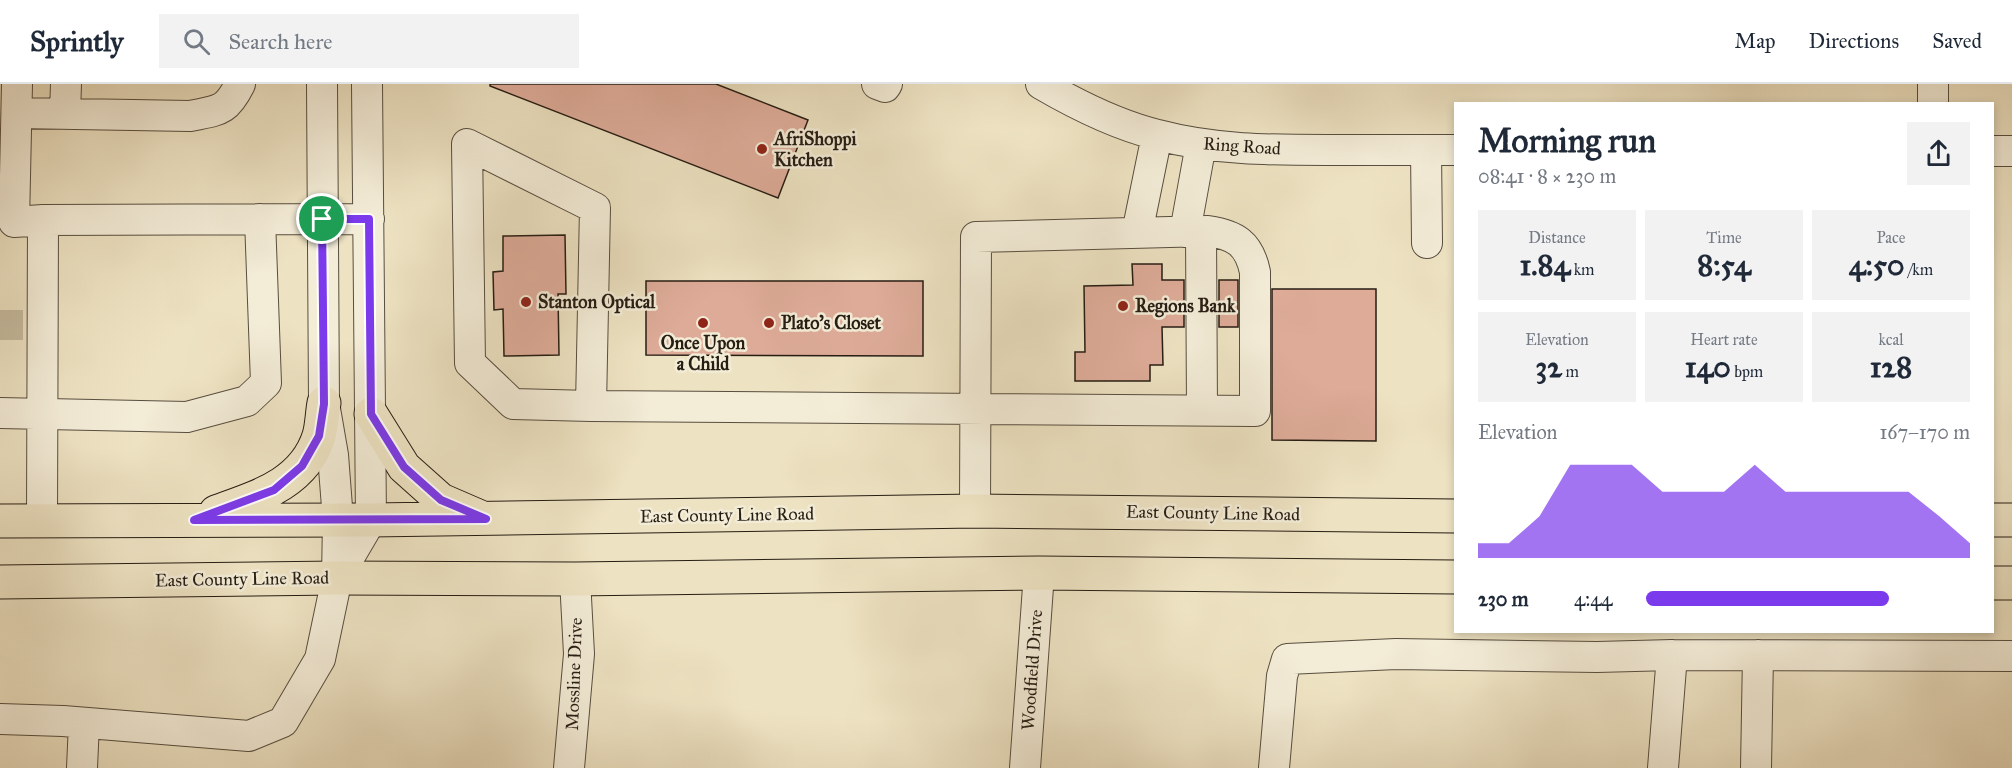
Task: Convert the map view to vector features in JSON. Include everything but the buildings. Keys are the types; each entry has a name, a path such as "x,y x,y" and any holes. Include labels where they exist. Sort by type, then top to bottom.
{"main road":[{"path":"194,520 274,490 290,477 312,450 319,436 324,404"},
{"path":"371,414 404,467 441,500 486,519"},
{"name":"East County Line Road","path":"0,521 486,519 975,511 1454,516"},
{"name":"East County Line Road","path":"0,582 337,578 575,579 1039,573 1454,577"},
{"path":"1994,583 2012,583"}],"street":[{"path":"17,84 12,122 19,221 42,414 42,520"},
{"path":"65,114 66,84"},
{"path":"12,122 65,114 190,116 218,111 231,103 240,84"},
{"path":"0,719 249,736 283,722 320,659 337,578 338,520 333,455 324,404 322,84"},
{"path":"877,84 885,87 886,84"},
{"name":"Ring Road","path":"1041,84 1068,100 1110,118 1157,135 1201,144 1262,150 1441,150"},
{"path":"1933,84 1933,102"},
{"path":"337,578 371,520 369,90"},
{"path":"1137,233 1157,135"},
{"path":"591,406 595,208 467,144 470,363 513,404 591,406 976,410 1255,411 1254,272 1252,260 1246,248 1228,234 1193,232 976,237 976,410 975,511"},
{"path":"1201,144 1193,232 1202,410"},
{"path":"1427,243 1441,150"},
{"path":"1994,151 2012,151"},
{"path":"0,412 187,417 247,401 266,383 261,219"},
{"path":"19,221 369,219"},
{"name":"Woodfield Drive","path":"1025,768 1039,573"},
{"name":"Mossline Drive","path":"569,768 579,654 575,579"},
{"path":"1274,768 1282,676 1287,659 1396,654 1597,657 1672,655 2012,656"},
{"path":"1663,768 1672,655"},
{"path":"1756,768 1758,655"},
{"path":"82,768 84,723"}],"tunnel":[{"path":"0,325 23,325"}],"place":[{"name":"AfriShoppi Kitchen","path":"762,149"},
{"name":"Stanton Optical","path":"526,302"},
{"name":"Regions Bank","path":"1123,306"},
{"name":"Once Upon a Child","path":"703,323"},
{"name":"Plato's Closet","path":"769,323"}],"route":[{"path":"322,219 369,219 371,414 404,467 441,500 486,519 194,520 274,490 302,466 319,436 324,404 322,219"}]}
